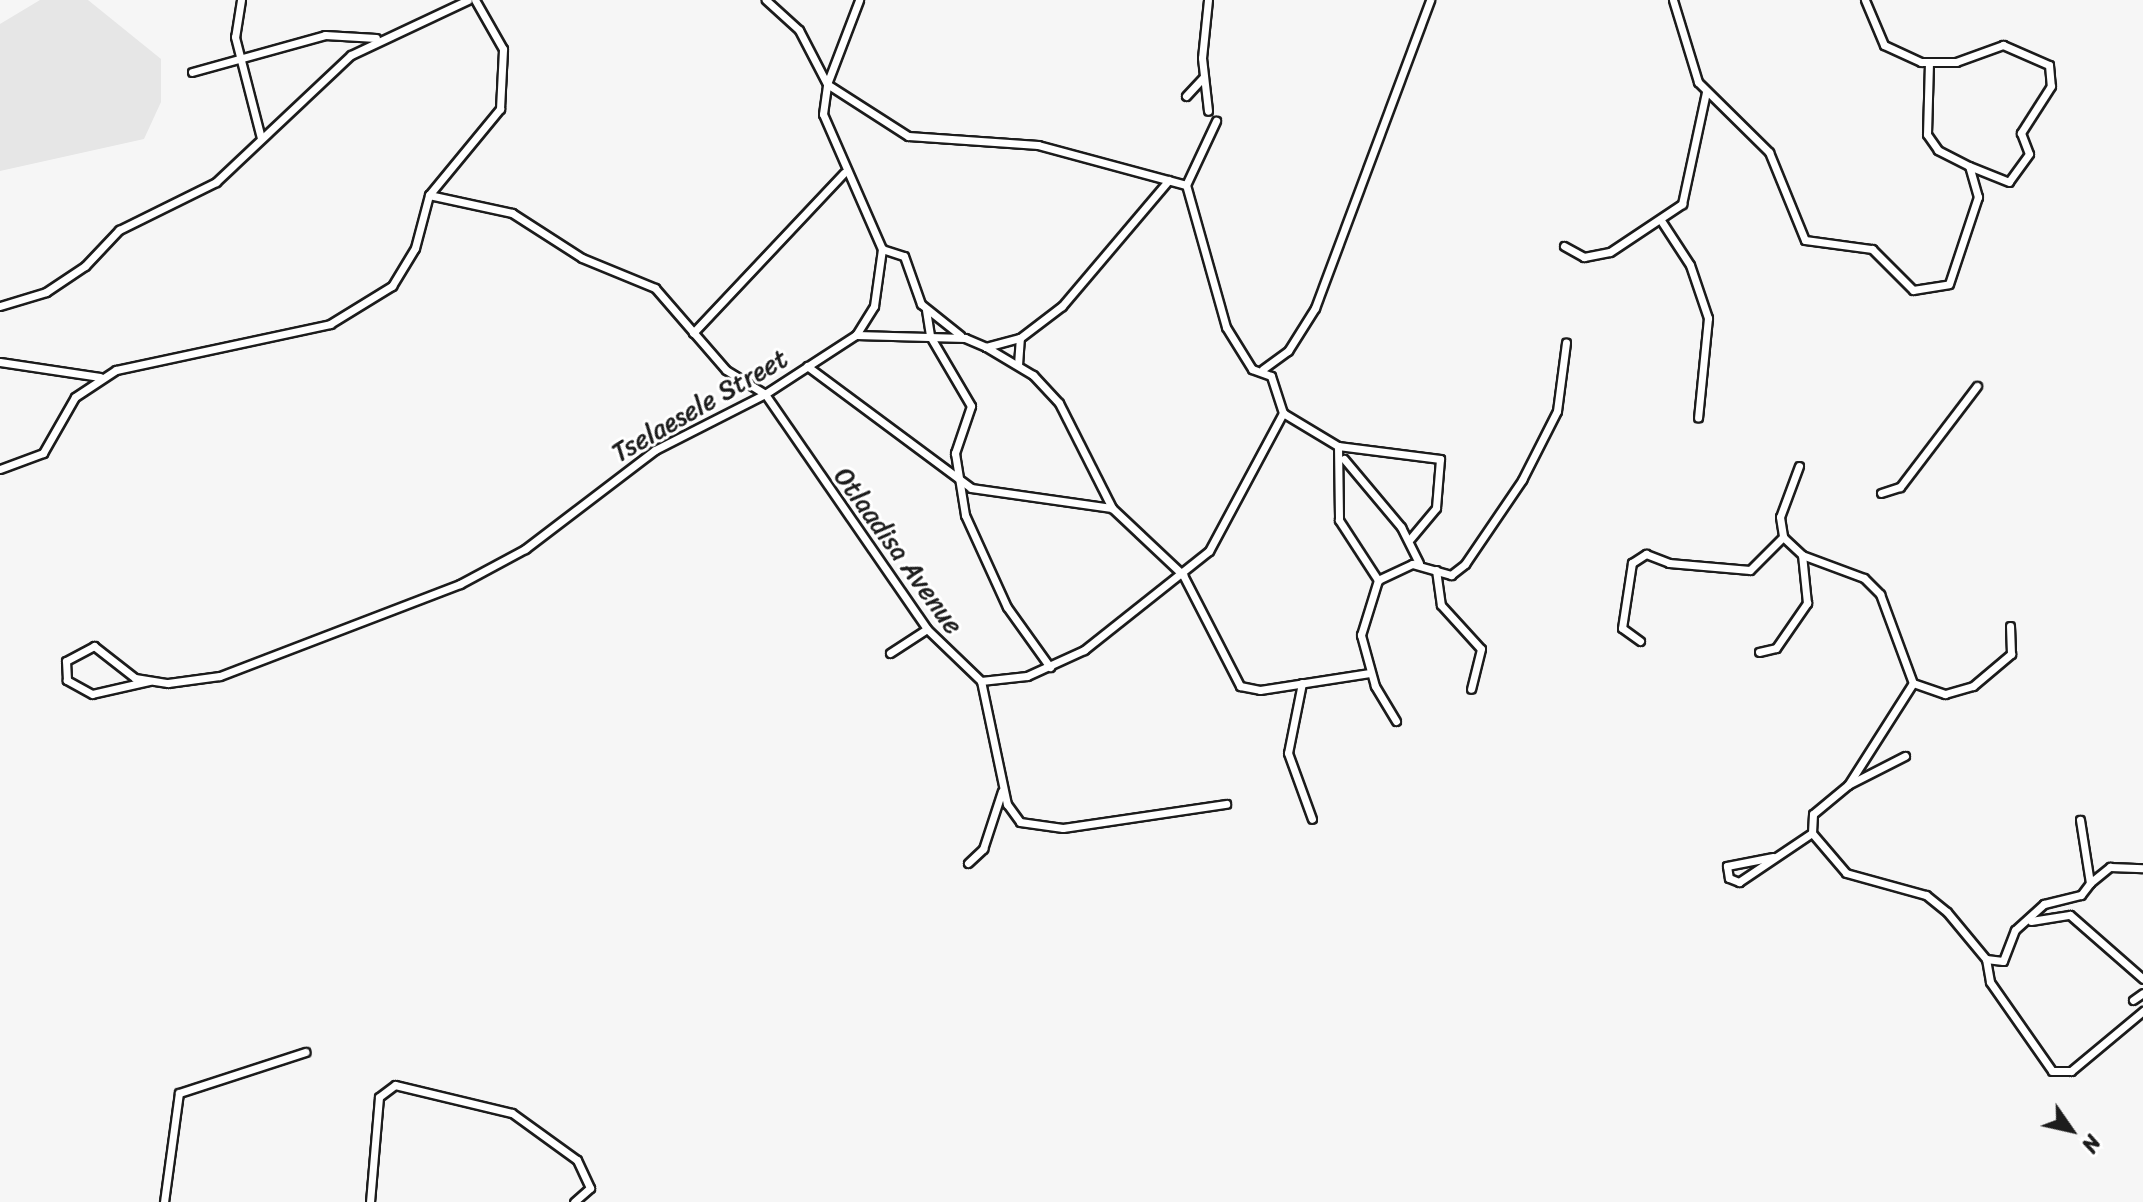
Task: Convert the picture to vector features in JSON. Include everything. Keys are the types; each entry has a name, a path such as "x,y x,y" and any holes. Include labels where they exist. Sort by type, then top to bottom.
{"street":[{"path":"0,306 70,277 114,233 216,182 258,150 261,138 246,62 235,37 241,0"},
{"path":"261,138 378,38 468,0"},
{"path":"0,362 100,377 272,340 362,308 410,260 429,195 501,102 503,49 475,0"},
{"path":"766,0 799,30 827,84 908,136 1038,145 1186,185"},
{"path":"859,0 827,84 823,114 844,173 882,249 904,256 926,310 930,336 971,406 955,453 960,483 989,575 1050,667"},
{"path":"1208,0 1204,77 1208,111"},
{"path":"1216,121 1186,185 1226,327 1252,369 1263,369 1288,351 1315,308 1430,0"},
{"path":"1688,0 1675,3 1687,56 1706,92 1769,152 1805,240 1872,249 1913,290 1949,284 1975,221 1969,166"},
{"path":"1865,0 1884,45 1929,64 2003,45 2027,50 2054,75 2021,133 2029,154 2009,182 1938,150 1927,134 1929,64"},
{"path":"192,72 246,62 325,35 378,38"},
{"path":"1186,96 1204,77"},
{"path":"1564,246 1596,256 1662,222 1685,198 1706,92"},
{"path":"693,333 844,173"},
{"path":"986,347 1020,338 1062,306 1169,180"},
{"name":"Otlaadisa Avenue","path":"429,195 512,213 593,263 647,280 726,370 765,394 927,629 981,681"},
{"path":"1662,222 1690,265 1708,318 1698,418"},
{"name":"Tselaesele Street","path":"149,681 94,646 66,661 67,680 92,694 149,681 239,671 479,576 655,450 765,394 856,335 874,306 882,249"},
{"path":"926,310 965,338 1018,365 1048,389 1074,426 1112,508 1183,575 1240,686 1302,683 1370,673"},
{"path":"856,335 965,338"},
{"path":"1018,365 1020,338"},
{"path":"1396,721 1370,673 1363,620 1378,580 1419,563 1451,575 1465,564 1522,480 1557,411 1566,343"},
{"path":"807,366 960,483 1112,508"},
{"path":"1263,369 1283,413 1338,446 1440,459 1436,508 1410,539"},
{"path":"0,469 43,453 75,397 100,377"},
{"path":"1881,493 1900,487 1977,386"},
{"path":"1226,804 1038,828 1012,815 1003,788 981,681 1050,667 1117,629 1183,575 1209,551 1283,413"},
{"path":"1338,446 1343,457 1410,539 1419,563"},
{"path":"1343,457 1339,520 1378,580"},
{"path":"1799,466 1780,517 1783,537 1802,555 1864,578 1880,594 1913,683"},
{"path":"1640,641 1622,628 1632,563 1646,554 1669,563 1750,570 1783,537"},
{"path":"1759,652 1776,648 1807,603 1802,555"},
{"path":"1436,570 1441,605 1484,657 1471,689"},
{"path":"1913,683 1945,694 1973,686 2011,654 2010,626"},
{"path":"890,653 927,629"},
{"path":"1302,683 1288,753 1312,819"},
{"path":"1848,785 1913,683"},
{"path":"1905,756 1848,785 1813,814 1812,833 1846,873 1926,895 1986,959 1990,982 2052,1071 2071,1071 2143,1011"},
{"path":"968,863 983,849 1003,788"},
{"path":"2080,820 2090,883"},
{"path":"1773,857 1727,866 1729,878 1739,882 1812,833"},
{"path":"2031,921 2044,904 2081,895 2110,867 2143,868"},
{"path":"1986,959 2003,961 2015,930 2031,921 2070,915 2143,979"},
{"path":"2133,1000 2143,993"},
{"path":"164,1202 179,1093 305,1052"},
{"path":"370,1202 379,1097 395,1085 512,1113 577,1160 590,1188 574,1202"}],"shaded area":[{"path":"40,0 88,0 161,59 161,102 144,139 0,171 0,24"}]}
